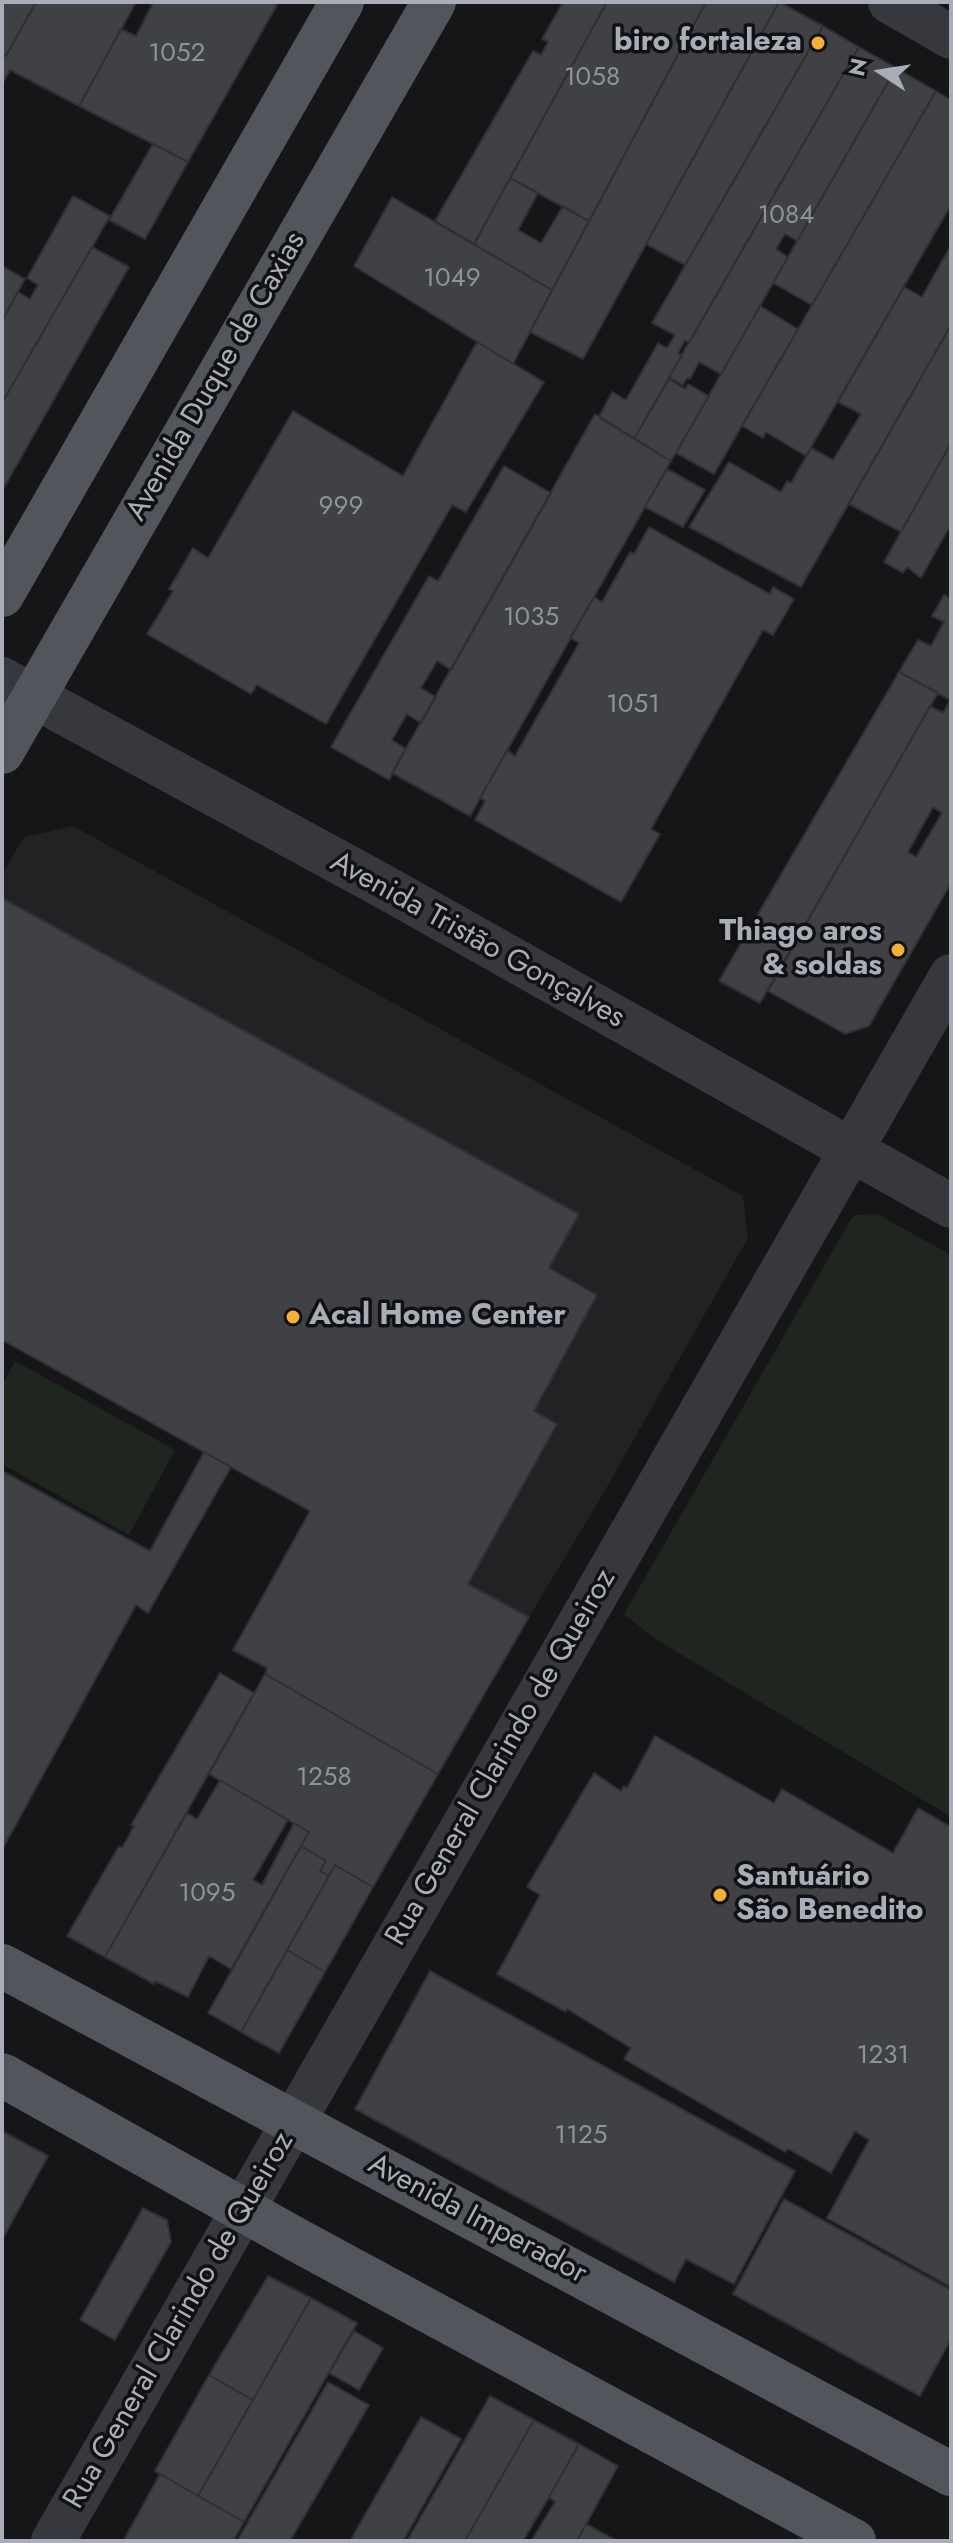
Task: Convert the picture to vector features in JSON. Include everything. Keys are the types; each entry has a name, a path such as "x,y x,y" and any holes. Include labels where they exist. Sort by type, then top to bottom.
{"main road":[{"path":"2,595 342,2"},
{"name":"Avenida Duque de Caxias","path":"2,752 18,687 434,2"},
{"name":"Avenida Imperador","path":"2,1966 951,2474"},
{"path":"2,2075 244,2211 854,2541"}],"street":[{"path":"890,2 951,37"},
{"name":"Avenida Tristão Gonçalves","path":"18,687 381,885 951,1206"},
{"name":"Rua General Clarindo de Queiroz","path":"53,2541 951,976"}],"shaded area":[{"name":"Acal Home Center","path":"73,826 743,1196 748,1238 600,1499 529,1617 2,1337 2,874 24,837"},
{"path":"856,1215 879,1215 951,1255 951,1817 654,1638 624,1614 851,1219"},
{"path":"15,1361 175,1450 129,1535 2,1464 2,1385"}],"building":[{"path":"2,2 36,2 6,56 2,54"},
{"path":"36,2 136,2 79,106 10,70 2,84 2,54 6,56"},
{"path":"146,2 271,2 277,5 188,162 79,106 121,29 136,36 152,5"},
{"path":"563,2 607,2 474,244 435,221 533,51 541,55 548,42 542,39"},
{"path":"607,2 706,2 589,221 510,178"},
{"path":"706,2 779,2 583,359 530,332"},
{"path":"779,2 823,26 685,265 646,244"},
{"path":"823,26 859,47 689,343 685,340 678,353 682,355 634,439 599,417 612,392 626,400 658,343 667,348 675,335 652,323"},
{"path":"859,47 896,68 797,241 785,234 776,249 788,257 721,374 699,362 683,385 669,377"},
{"path":"896,68 936,91 812,305 773,283"},
{"path":"936,91 951,100 951,205 806,456 766,432 763,438 742,426"},
{"path":"153,144 188,162 145,239 109,220"},
{"path":"510,178 538,193 518,230 541,243 563,206 589,221 552,290 474,244"},
{"path":"73,196 110,216 2,403 2,321 18,292 30,299 38,285 27,278"},
{"path":"392,197 552,290 513,364 354,266"},
{"path":"951,245 951,325 801,587 689,527 729,462 781,492 787,481 791,483 811,448 833,460 861,414 838,402 904,287 922,297"},
{"path":"92,247 129,267 2,491 2,403"},
{"path":"2,266 25,279 2,321"},
{"path":"760,306 798,329 714,474 676,453"},
{"path":"951,325 951,443 901,532 849,504"},
{"path":"477,342 544,382 466,512 452,505 326,724 257,685 251,694 147,634 173,591 169,589 193,548 208,558 293,411 403,476"},
{"path":"669,379 685,389 688,384 709,396 671,461 634,439"},
{"path":"595,414 671,461 470,816 392,773"},
{"path":"951,443 951,524 921,578 907,567 903,573 884,562"},
{"path":"504,466 551,493 451,670 437,661 421,688 436,697 421,723 407,714 392,740 406,749 389,780 331,747 429,576 438,581"},
{"path":"667,469 705,490 683,527 645,507"},
{"path":"649,527 770,594 773,587 794,599 773,635 763,630 651,829 660,834 621,902 475,820 485,801 480,798 507,750 515,756 579,643 570,638 594,597 602,602 630,552 634,554"},
{"path":"944,595 951,599 951,883 869,1026 845,1034 768,991 930,706 943,713 950,700 899,672 918,640 931,646 944,622 932,616","holes":["933,807 942,813 916,857 908,852"]},
{"path":"899,672 938,693 760,1003 719,981"},
{"name":"Acal Home Center","path":"2,898 579,1214 549,1268 597,1295 534,1411 557,1424 468,1584 529,1617 438,1774 265,1674 267,1668 233,1650 310,1511 2,1340"},
{"path":"204,1452 231,1467 148,1613 136,1605 2,1850 2,1471 150,1551"},
{"path":"220,1673 254,1693 105,1957 67,1936 119,1846 122,1848 134,1826 131,1825"},
{"path":"265,1674 438,1774 373,1887 335,1865 329,1876 320,1871 326,1861 301,1846 309,1832 209,1774"},
{"name":"Santuário São Benedito","path":"655,1736 774,1803 782,1789 893,1853 918,1808 951,1827 951,2287 827,2218 869,2140 855,2131 831,2173 788,2149 785,2152 624,2059 631,2048 567,2009 566,2012 497,1974 540,1895 527,1887 594,1773 621,1791 624,1786 627,1788"},
{"path":"220,1780 288,1820 253,1880 262,1885 294,1823 309,1832 231,1969 209,1956 188,1997 155,1981 154,1984 105,1957 187,1813 197,1819"},
{"path":"301,1846 326,1861 320,1871 329,1876 241,2032 208,2013"},
{"path":"335,1865 373,1887 325,1972 287,1950"},
{"path":"287,1950 325,1972 279,2053 241,2032"},
{"path":"430,1971 795,2171 734,2284 686,2259 674,2282 355,2109"},
{"path":"2,2131 48,2156 2,2240"},
{"path":"784,2199 951,2290 951,2339 920,2396 733,2294"},
{"path":"143,2208 167,2220 171,2242 115,2340 80,2320"},
{"path":"268,2276 311,2298 253,2400 209,2375"},
{"path":"311,2298 357,2323 244,2522 198,2496"},
{"path":"354,2331 383,2348 359,2390 329,2373"},
{"path":"209,2375 253,2400 198,2496 155,2471"},
{"path":"328,2382 369,2405 290,2541 237,2541"},
{"path":"490,2396 534,2420 465,2541 407,2541"},
{"path":"421,2417 461,2439 403,2541 350,2541"},
{"path":"534,2420 579,2444 549,2497 523,2541 465,2541"},
{"path":"579,2444 618,2466 577,2541 531,2541 555,2502 549,2497"},
{"path":"160,2474 244,2522 233,2541 130,2541 125,2538"},
{"path":"586,2524 617,2541 577,2541"}],"place":[{"name":"biro fortaleza","path":"818,43"},
{"name":"Thiago aros & soldas","path":"898,950"},
{"name":"Acal Home Center","path":"293,1317"},
{"name":"Santuário São Benedito","path":"720,1895"}]}
